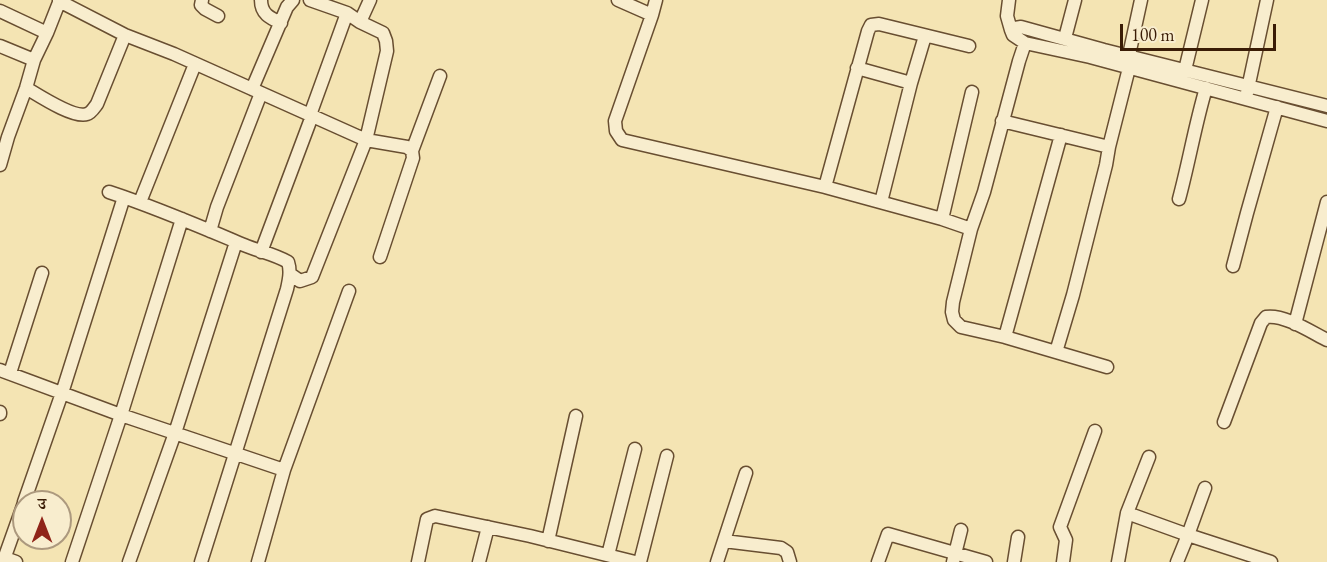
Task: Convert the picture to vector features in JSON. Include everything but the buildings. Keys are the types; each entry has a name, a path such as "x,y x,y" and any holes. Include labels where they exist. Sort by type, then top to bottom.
{"street":[{"path":"202,0 201,5 205,9 219,16"},
{"path":"261,0 261,7 266,16 281,23"},
{"path":"210,231 281,23 287,7 293,0"},
{"path":"360,21 370,0"},
{"path":"618,0 652,15"},
{"path":"656,0 615,122 616,131 622,140 825,187 971,229"},
{"path":"1009,0 1008,16 1013,31 1025,44 1090,57 1185,70 1327,106"},
{"path":"1065,38 1075,0"},
{"path":"1056,352 1106,165 1141,0"},
{"path":"1185,70 1202,0"},
{"path":"1245,99 1267,0"},
{"path":"0,165 4,135 26,88 34,60 59,1 125,35 366,140 407,147 412,151"},
{"path":"290,274 300,281 312,277 366,140 387,51 382,33 346,13 316,1"},
{"path":"0,11 47,33"},
{"path":"261,252 346,13"},
{"path":"825,187 857,68 868,31 872,26 879,24 969,46"},
{"path":"1013,31 1021,27 1065,38 1206,88 1327,121"},
{"path":"26,88 75,114 86,115 97,104 125,35"},
{"path":"880,202 925,36"},
{"path":"1025,44 984,192 971,229 953,302 954,320 961,327 1005,337 1107,367"},
{"path":"0,46 34,60"},
{"path":"140,202 195,64"},
{"path":"857,68 912,83"},
{"path":"380,257 412,164 412,151 440,76"},
{"path":"1179,199 1206,88"},
{"path":"942,219 972,92"},
{"path":"1233,266 1277,107"},
{"path":"1002,121 1109,147"},
{"path":"1005,337 1061,135"},
{"path":"109,192 140,202 288,262 290,274 287,290 201,562"},
{"path":"28,490 62,393 124,197"},
{"path":"1295,324 1327,202"},
{"path":"72,562 182,219"},
{"path":"129,562 175,433 236,242"},
{"path":"42,273 5,372 121,415 284,470"},
{"path":"258,562 284,470 349,291"},
{"path":"1224,422 1261,323 1266,317 1272,316 1295,324 1327,340"},
{"path":"548,541 576,417"},
{"path":"1063,562 1066,540 1060,527 1095,431"},
{"path":"608,555 635,449"},
{"path":"418,562 425,524 427,519 435,516 638,562 667,456"},
{"path":"1118,562 1127,513 1149,456"},
{"path":"717,562 746,473"},
{"path":"1177,562 1205,488"},
{"path":"1127,513 1271,562"},
{"path":"479,562 488,527"},
{"path":"954,557 961,530"},
{"path":"879,562 888,534 954,557 986,562"},
{"path":"1014,562 1018,537"},
{"path":"724,541 780,548 787,552 790,562"},
{"path":"8,561 12,546"}]}
